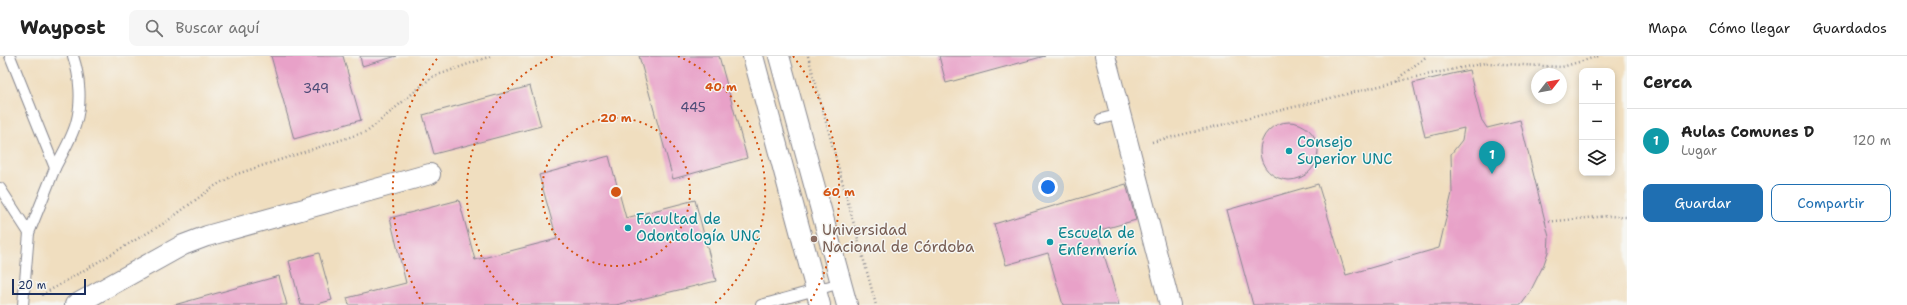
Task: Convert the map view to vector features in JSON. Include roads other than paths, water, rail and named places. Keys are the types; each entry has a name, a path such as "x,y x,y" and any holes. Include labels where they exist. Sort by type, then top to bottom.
{"street":[{"path":"753,56 818,297"},
{"path":"779,56 847,305"},
{"path":"1105,56 1170,305"},
{"path":"75,305 183,245 207,236 430,174"}],"lane":[{"path":"10,56 55,168"},
{"path":"23,305 29,233 55,168 76,124 79,102 78,69 73,56"},
{"path":"1101,118 1121,114"},
{"path":"0,188 29,233"},
{"path":"762,305 818,297 841,283"}],"place":[{"name":"Consejo Superior UNC","path":"1289,151"},
{"name":"Aulas Comunes D","path":"1492,174"},
{"name":"Facultad de Odontología UNC","path":"628,228"},
{"name":"Universidad Nacional de Córdoba","path":"814,239"},
{"name":"Escuela de Enfermería","path":"1050,242"}]}
